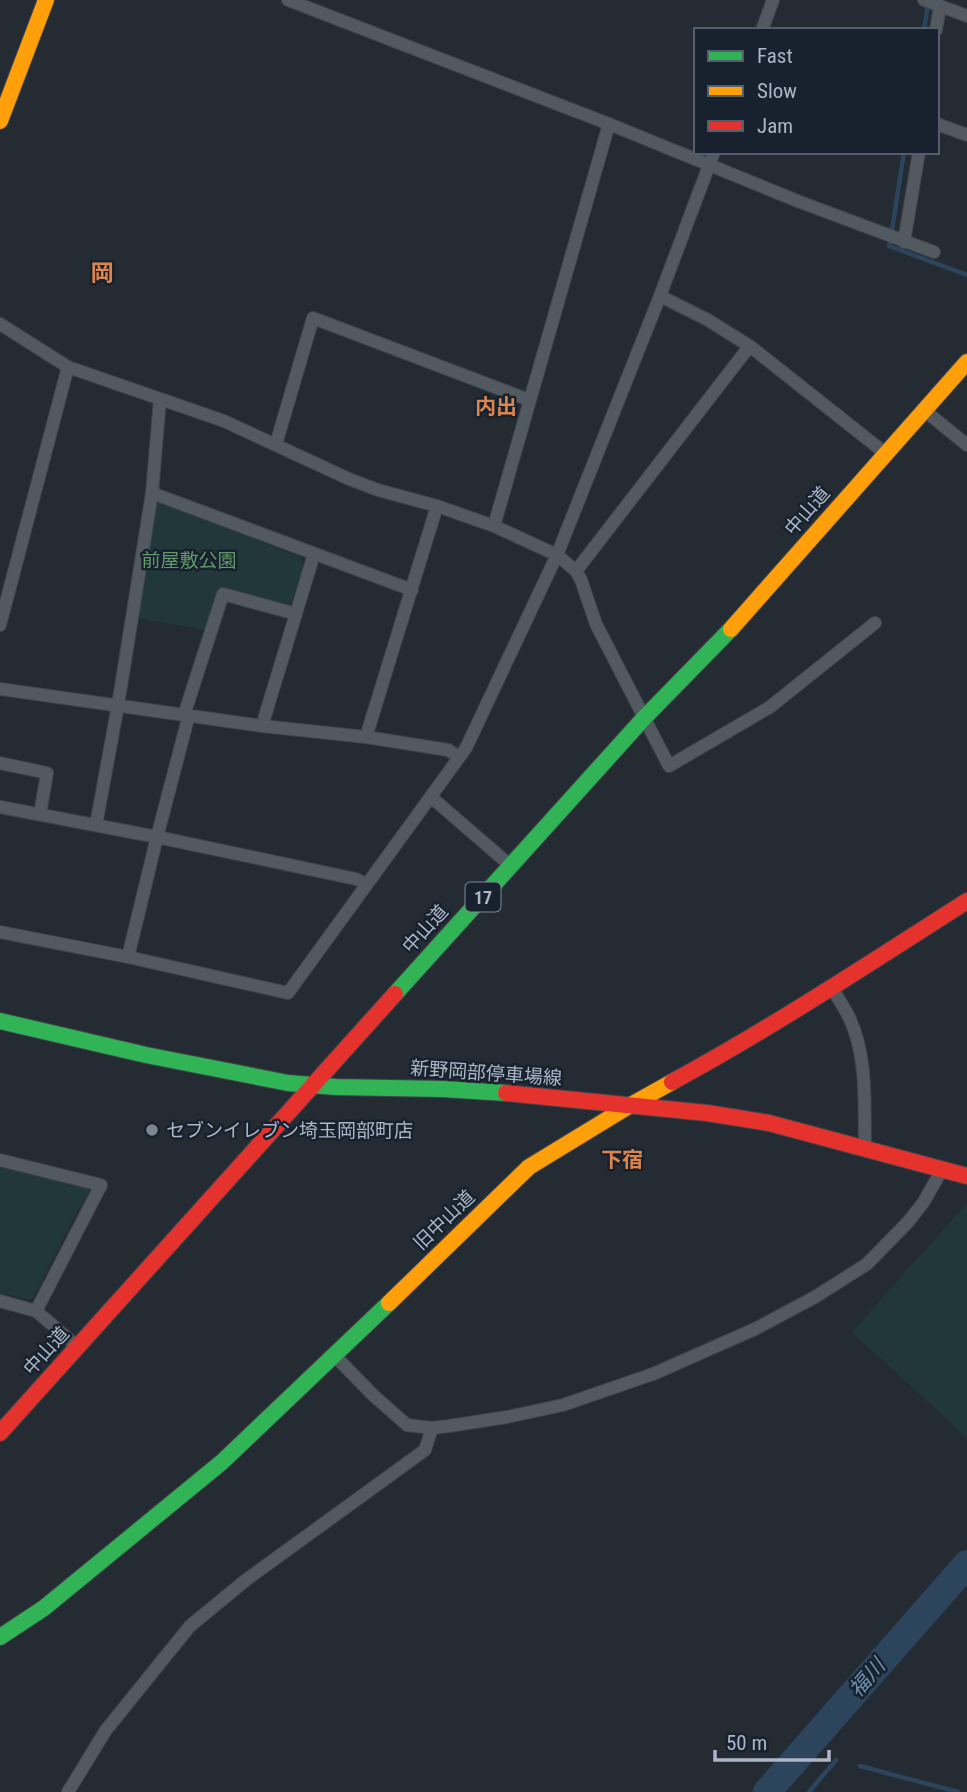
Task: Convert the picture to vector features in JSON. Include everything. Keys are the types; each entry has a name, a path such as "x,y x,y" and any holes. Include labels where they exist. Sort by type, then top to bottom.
{"main road":[{"path":"0,121 46,0"},
{"name":"中山道","path":"0,1433 645,718 722,640 967,362"},
{"name":"旧中山道","path":"0,1637 44,1608 222,1462 529,1167 629,1105 718,1058 967,901"},
{"name":"新野岡部停車場線","path":"0,1021 277,1081 357,1088 507,1093 707,1113 769,1123 967,1176"}],"street":[{"path":"288,0 608,124 694,152"},
{"path":"763,28 773,0"},
{"path":"924,0 967,16"},
{"path":"936,28 940,6"},
{"path":"494,526 608,124"},
{"path":"939,125 967,135"},
{"path":"904,242 919,154"},
{"path":"0,932 288,993 466,748 557,555 660,296 711,158 904,242 934,252"},
{"path":"660,296 708,320 751,347 885,453"},
{"path":"276,444 313,317 529,400"},
{"path":"1,327 68,367 224,421 378,490 437,506 494,526 557,555 576,571 581,580 596,624 669,766 770,707 875,623"},
{"path":"576,571 751,347"},
{"path":"0,625 3,602 68,367"},
{"path":"96,825 152,493 160,399"},
{"path":"924,410 967,445"},
{"path":"152,493 412,590"},
{"path":"366,737 437,506"},
{"path":"262,726 314,554"},
{"path":"128,957 187,715 223,594 296,614"},
{"path":"0,689 262,726 366,737 448,750 459,757"},
{"path":"0,763 47,773 40,814"},
{"path":"431,797 511,866"},
{"path":"0,807 157,837 356,879 366,884"},
{"path":"832,988 849,1017 860,1050 865,1148"},
{"path":"0,1160 101,1185 36,1311"},
{"path":"335,1356 373,1395 407,1424 432,1428 507,1417 563,1405 653,1374 755,1328 815,1297 867,1264 908,1222 923,1203 942,1170"},
{"path":"0,1301 36,1311 78,1347"},
{"path":"68,1792 106,1730 190,1626 246,1580 425,1450 432,1428"}],"green space":[{"name":"前屋敷公園","path":"160,503 301,557 304,566 289,608 220,589 206,630 136,618 155,505"},
{"path":"0,1167 91,1188 33,1298 29,1300 0,1293"},
{"path":"967,1203 967,1438 852,1332"}],"waterway":[{"path":"924,28 928,4"},
{"path":"892,230 904,154"},
{"path":"890,243 889,246 967,275"},
{"name":"福川","path":"767,1792 967,1564"},
{"path":"809,1792 836,1760"},
{"path":"860,1766 958,1792"}],"traffic: fast":[{"path":"395,994 644,718 731,629"},
{"path":"0,1021 146,1055 288,1083 506,1093"},
{"path":"0,1637 44,1608 222,1462 389,1303"}],"traffic: slow":[{"path":"0,121 46,0"},
{"path":"731,629 967,362"},
{"path":"389,1303 529,1167 672,1082"}],"traffic: jam":[{"path":"672,1082 784,1017 967,901"},
{"path":"0,1433 395,994"},
{"path":"506,1093 707,1113 769,1123 967,1176"}],"place":[{"name":"セブンイレブン埼玉岡部町店","path":"152,1130"}],"district":[{"name":"岡","path":"102,273"},
{"name":"内出","path":"496,407"},
{"name":"下宿","path":"622,1160"}]}
